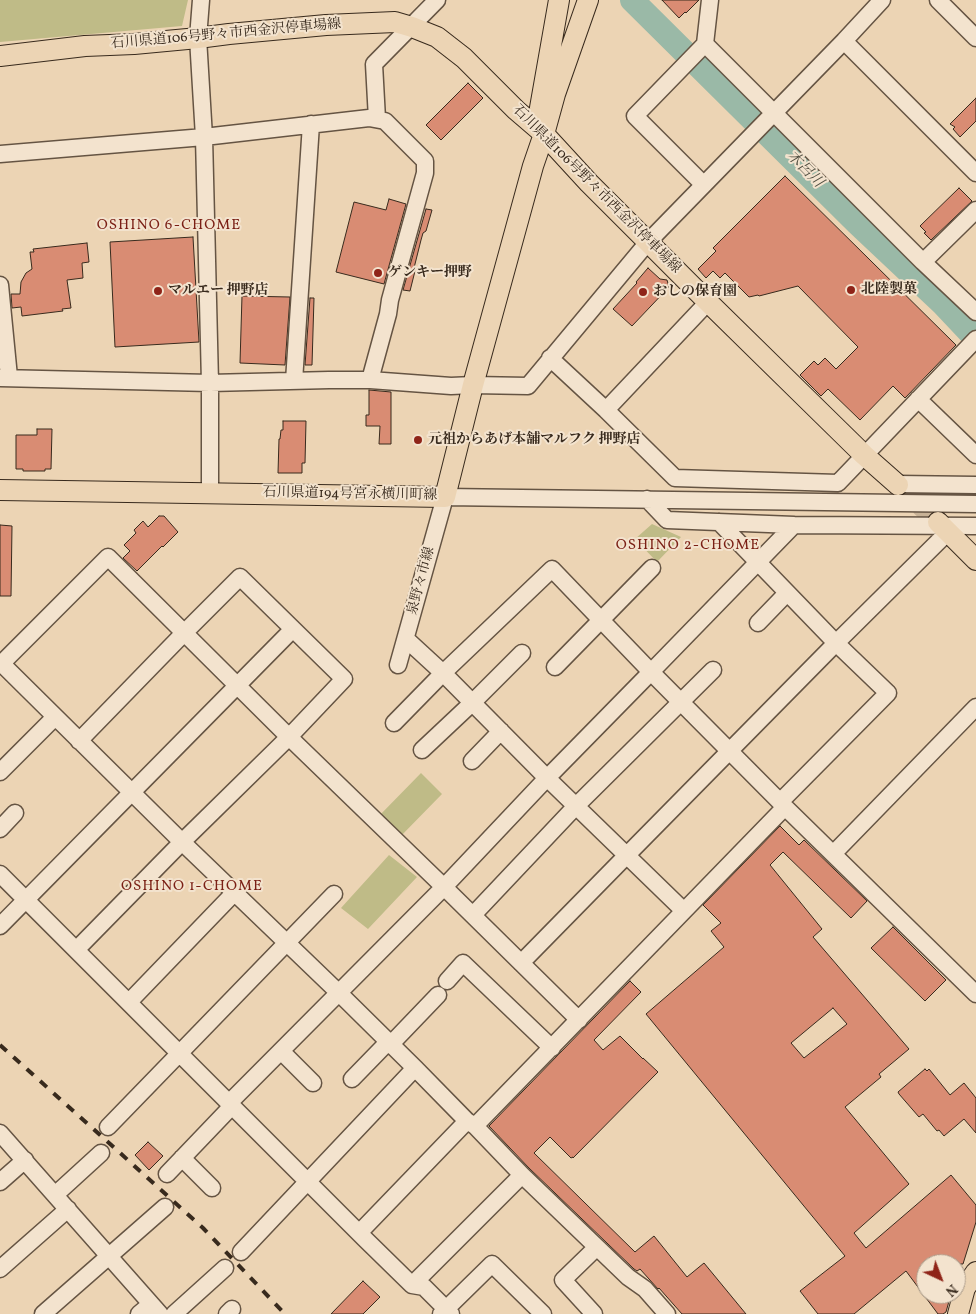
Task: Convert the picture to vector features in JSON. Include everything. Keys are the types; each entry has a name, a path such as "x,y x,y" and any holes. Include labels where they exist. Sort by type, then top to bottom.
{"main road":[{"name":"石川県道194号宮永横川町線","path":"544,134 539,114 559,0"},
{"name":"石川県道194号宮永横川町線","path":"0,490 445,496 473,385 533,166 555,94 588,0"},
{"name":"石川県道106号野々市西金沢停車場線","path":"0,56 85,46 134,44 326,25 395,22 412,26 437,37 464,58 516,110 544,134 589,183 708,302 864,455 898,485"},
{"path":"943,526 976,560"},
{"path":"958,1314 965,1288 976,1272"}],"street":[{"path":"201,0 198,38 204,137 210,382 210,494"},
{"path":"377,119 374,64 437,0"},
{"path":"704,184 635,116 703,46 710,0"},
{"path":"0,285 4,377 210,382 370,380 451,386 528,386 648,242 882,0"},
{"path":"938,0 976,38"},
{"path":"844,41 976,173"},
{"path":"703,46 976,312"},
{"path":"0,154 204,137 369,118 385,121 425,161 425,173 370,380"},
{"path":"294,381 311,124"},
{"path":"923,262 976,210"},
{"path":"606,410 708,302"},
{"path":"550,358 675,478 838,483 918,399 972,349"},
{"path":"918,399 976,454"},
{"path":"670,500 675,478"},
{"path":"898,485 976,485"},
{"path":"445,496 976,504"},
{"name":"泉野々市線","path":"398,665 445,496"},
{"path":"647,499 667,520 794,525 976,526"},
{"path":"359,1233 552,1048 684,911 888,693 836,643 719,522"},
{"path":"167,1174 280,1051 444,887 547,778 794,525"},
{"path":"521,963 836,643 943,526"},
{"path":"579,1020 288,737 108,557 0,664 339,992 596,1247 628,1277 645,1289 667,1314"},
{"path":"555,667 652,568"},
{"path":"394,722 552,569 651,672 976,994"},
{"path":"76,950 344,679 240,577 79,741"},
{"path":"758,623 787,593"},
{"path":"0,926 293,628"},
{"path":"406,639 444,673 547,778 684,911"},
{"path":"422,750 522,653"},
{"path":"473,915 576,806 713,670"},
{"path":"833,854 976,707"},
{"path":"0,772 55,717"},
{"path":"472,761 501,731"},
{"path":"0,829 15,813"},
{"path":"0,874 412,1285 424,1287 446,1312 492,1264 543,1314"},
{"path":"128,1002 235,892"},
{"path":"108,1127 334,894"},
{"path":"352,1079 390,1043 463,963 552,1048"},
{"path":"280,1051 313,1083"},
{"path":"241,1252 415,1068"},
{"path":"0,1133 108,1256 150,1311"},
{"path":"55,1195 101,1153"},
{"path":"182,1158 212,1188"},
{"path":"0,1182 24,1160"},
{"path":"412,1285 522,1175"},
{"path":"43,1314 165,1207"},
{"path":"0,1268 68,1209"},
{"path":"594,1314 563,1280 596,1247"},
{"path":"174,1314 225,1268"}],"shaded area":[{"path":"0,0 188,0 182,26 0,42"},
{"path":"652,524 681,537 657,562 635,539"},
{"path":"421,773 442,794 399,838 378,817"},
{"path":"389,855 417,877 368,929 341,908"}],"building":[{"path":"662,0 699,0 679,18"},
{"path":"468,83 483,98 441,140 426,125"},
{"path":"976,98 976,121 960,137 953,129 955,127 950,124"},
{"name":"北陸製菓","path":"785,176 956,345 905,398 893,386 860,420 828,389 821,396 800,375 814,361 818,365 825,358 836,369 858,347 798,286 749,297 725,273 720,278 713,271 706,278 698,269 716,251 713,248"},
{"path":"959,188 972,201 931,240 920,226"},
{"path":"389,199 406,204 384,284 336,272 354,202 386,210"},
{"path":"426,209 432,210 426,231 423,233 421,240 410,291 403,290"},
{"path":"193,237 199,342 115,347 110,242"},
{"path":"87,243 89,262 82,263 83,278 67,280 71,308 62,309 63,311 22,316 21,307 12,308 11,294 20,294 21,282 26,273 32,269 30,252 34,252 33,249"},
{"path":"648,268 660,279 667,280 669,287 632,326 613,309"},
{"path":"242,296 290,297 285,365 240,363"},
{"path":"310,298 314,298 312,365 305,365"},
{"path":"369,390 391,392 391,444 379,444 380,426 366,426 366,415 369,415"},
{"path":"283,421 306,421 305,463 302,463 302,473 278,473 279,439 281,430 283,430"},
{"path":"37,429 52,429 51,469 45,469 45,471 23,471 23,469 16,469 16,435 37,435"},
{"path":"159,516 164,516 178,532 137,571 123,558 130,551 124,545 136,533 134,530 143,521 148,527"},
{"path":"0,525 12,526 11,596 0,596"},
{"path":"780,826 799,845 804,840 867,901 851,918 783,852 770,865 822,929 813,937 909,1049 879,1074 881,1077 845,1107 909,1184 854,1233 866,1248 951,1175 976,1205 976,1222 966,1254 916,1254 916,1284 906,1271 854,1314 818,1314 800,1291 845,1256 646,1014 724,947 711,931 721,923 703,905","holes":["833,1008 847,1024 804,1058 791,1043"]},
{"path":"893,927 946,980 925,1001 871,948"},
{"path":"630,981 641,992 594,1040 603,1050 620,1036 658,1072 573,1158 550,1137 534,1153 635,1252 654,1236 687,1277 704,1263 746,1314 682,1314 640,1269 637,1271 634,1269 529,1168 489,1126"},
{"path":"925,1069 927,1071 929,1069 950,1095 964,1083 976,1098 976,1133 964,1119 944,1136 939,1130 937,1131 923,1114 919,1117 899,1094 898,1092"},
{"path":"148,1142 163,1156 149,1170 135,1155"},
{"path":"363,1281 380,1297 363,1314 331,1314"},
{"path":"931,1304 948,1304 946,1312 938,1314"}],"waterway":[{"name":"木呂川","path":"632,0 857,223 943,304 976,339"}],"tunnel":[{"path":"898,485 938,522"}],"railway":[{"path":"0,1045 203,1228 285,1314"}],"place":[{"name":"ゲンキー押野","path":"378,273"},
{"name":"北陸製菓","path":"851,290"},
{"name":"マルエー 押野店","path":"158,291"},
{"name":"おしの保育園","path":"643,292"},
{"name":"元祖からあげ本舗マルフク 押野店","path":"418,440"}],"district":[{"name":"OSHINO 6-CHOME","path":"169,226"},
{"name":"OSHINO 2-CHOME","path":"688,546"},
{"name":"OSHINO 1-CHOME","path":"192,887"}]}
